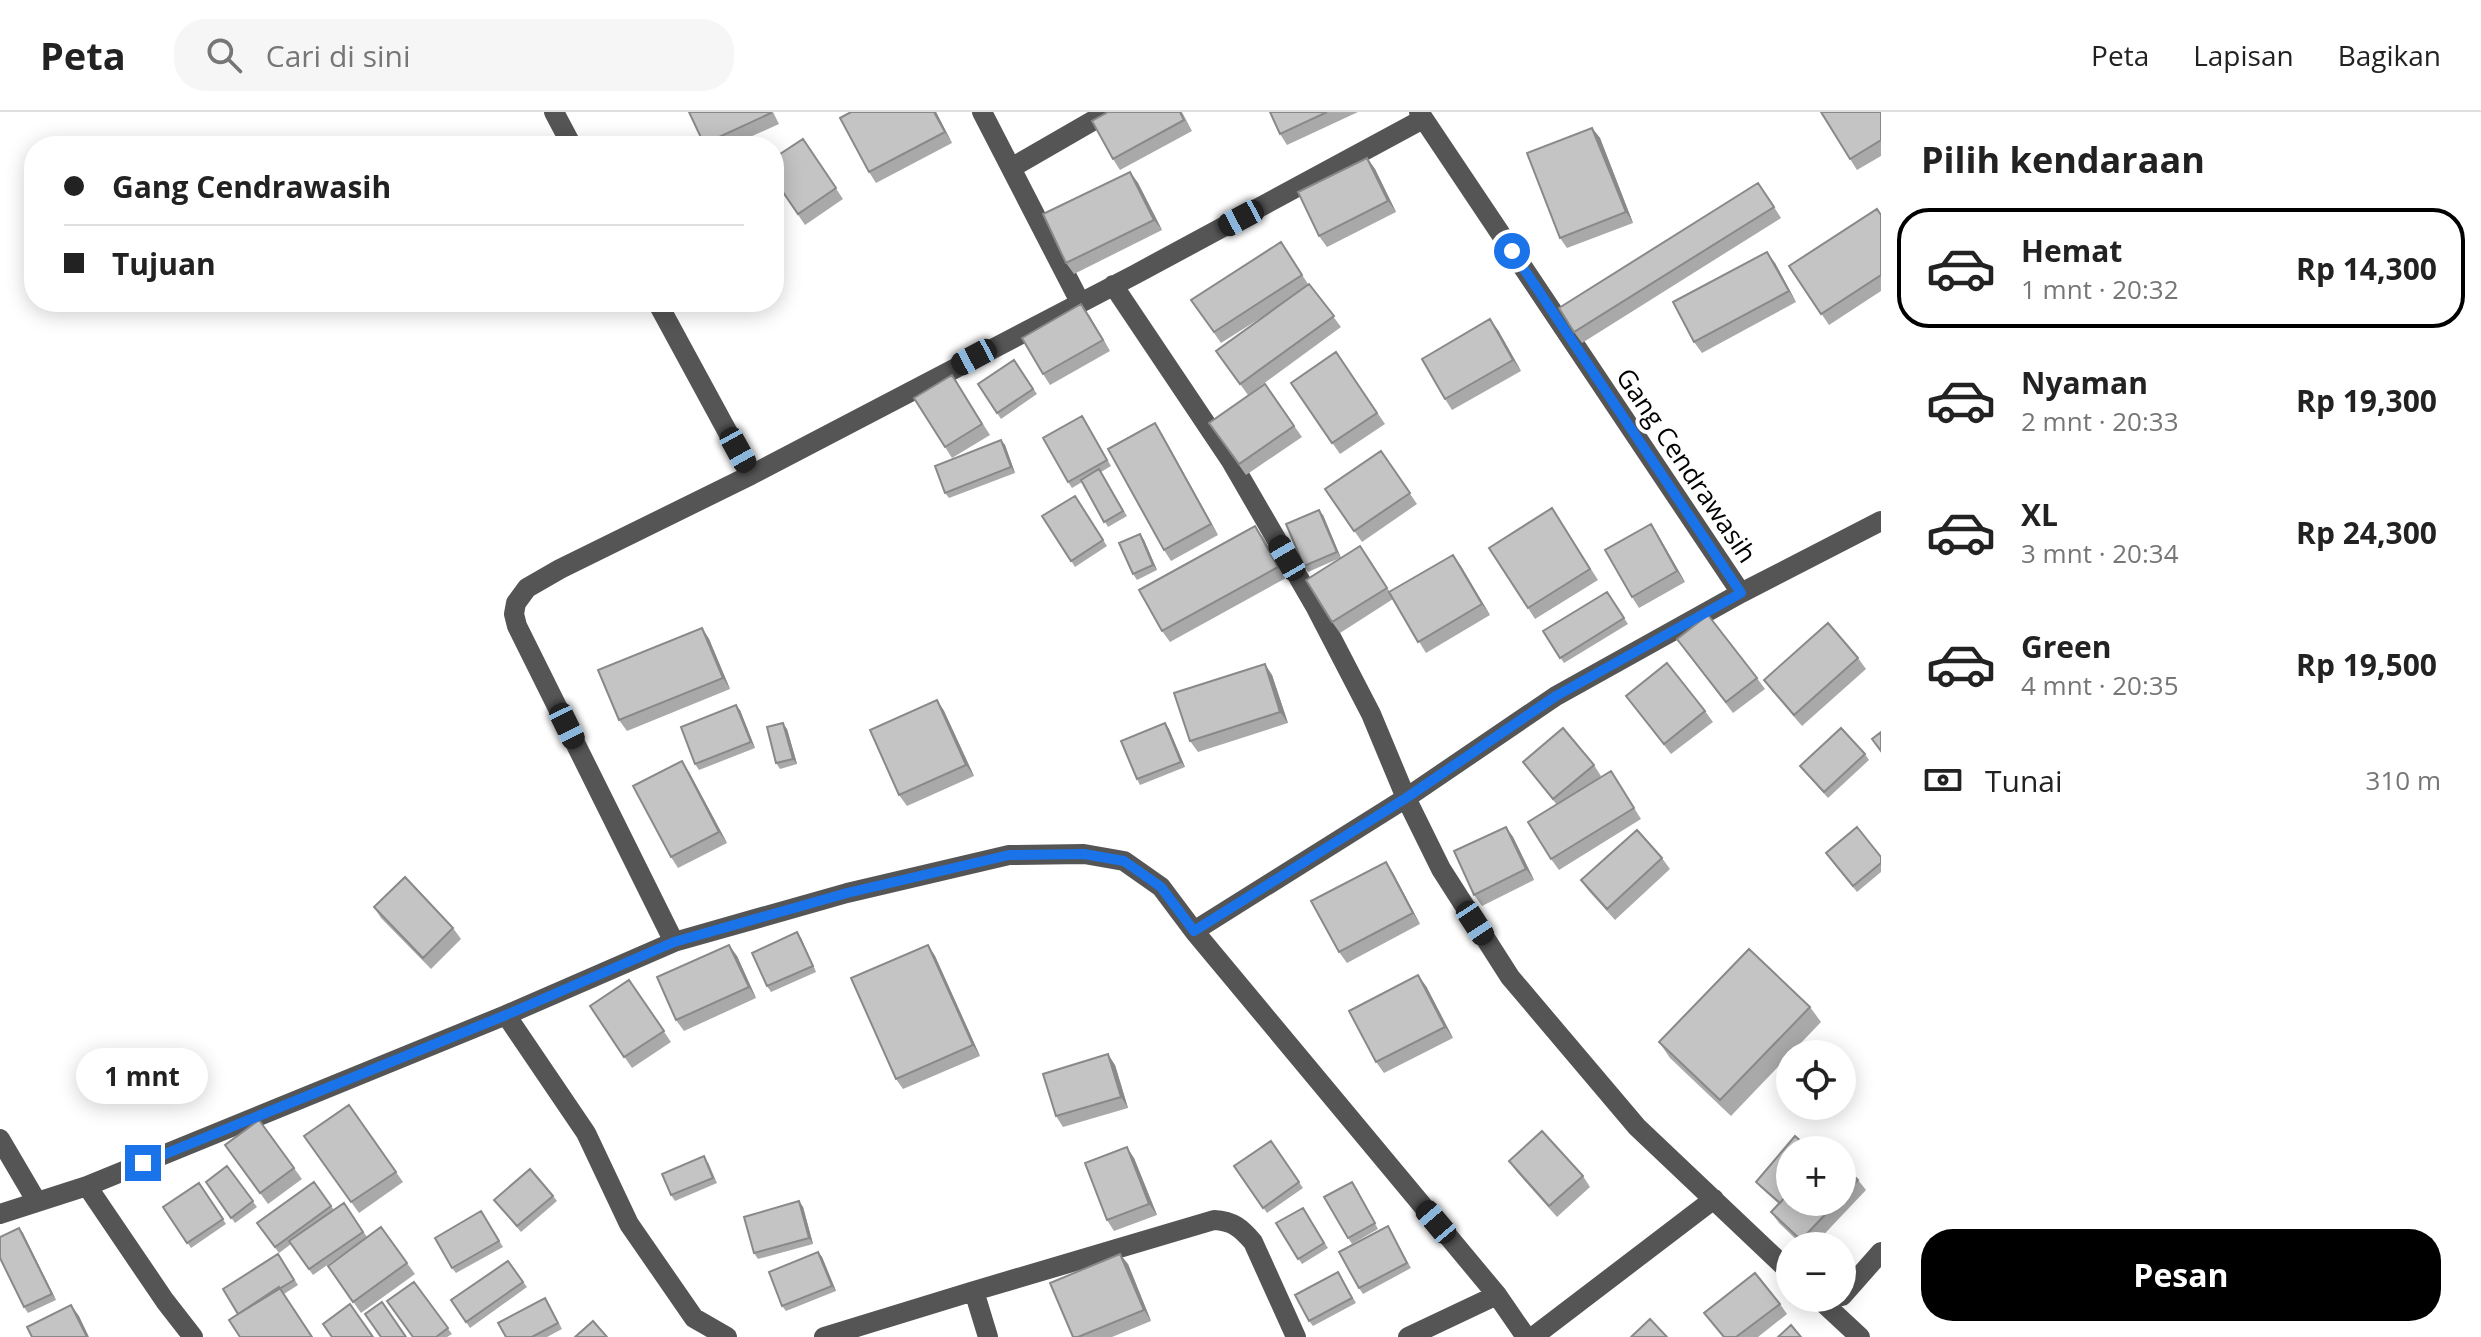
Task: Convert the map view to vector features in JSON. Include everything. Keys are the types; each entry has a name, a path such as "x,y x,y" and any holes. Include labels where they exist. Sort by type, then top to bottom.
{"street":[{"path":"554,112 567,136"},
{"path":"982,112 1080,302"},
{"path":"1011,168 1108,112"},
{"path":"674,942 517,626 514,614 516,603 527,588 751,475 1113,285 1421,116"},
{"name":"Gang Cendrawasih","path":"1194,931 1406,798 1556,696 1741,593 1421,116"},
{"path":"1113,285 1231,461 1315,606 1371,714 1406,798 1441,869 1510,977 1637,1127 1776,1259"},
{"path":"662,312 751,475"},
{"path":"1741,593 1881,521"},
{"path":"0,1214 87,1186 506,1015 674,942 847,893 1009,855 1084,854 1124,861 1161,887 1194,931 1497,1295 1526,1337"},
{"path":"506,1015 586,1133 629,1224 694,1318 727,1337"},
{"path":"0,1139 37,1202"},
{"path":"87,1186 193,1337"},
{"path":"1533,1337 1714,1199"},
{"path":"824,1337 1214,1220 1230,1221 1253,1242 1296,1337"},
{"path":"1856,1276 1881,1252"},
{"path":"974,1291 988,1337"},
{"path":"1408,1337 1497,1295"},
{"path":"1841,1312 1860,1337"}],"building":[{"path":"689,112 771,112 721,136 700,136"},
{"path":"851,112 934,112 945,132 869,172 840,118"},
{"path":"1108,112 1180,112 1184,120 1113,159 1092,121"},
{"path":"1270,112 1327,112 1280,134"},
{"path":"1821,112 1881,112 1881,140 1850,159"},
{"path":"1592,128 1626,212 1560,238 1527,153"},
{"path":"803,139 836,188 798,214 784,194 784,151"},
{"path":"1367,158 1388,201 1319,236 1298,192"},
{"path":"1130,172 1154,220 1066,263 1043,214"},
{"path":"1758,183 1774,207 1574,332 1559,308"},
{"path":"1877,209 1881,215 1881,275 1821,314 1789,266"},
{"path":"1281,242 1302,275 1214,332 1191,300"},
{"path":"1767,252 1789,291 1694,342 1673,302"},
{"path":"1309,284 1334,316 1240,384 1216,351"},
{"path":"1081,304 1103,340 1043,374 1022,338"},
{"path":"1490,319 1513,360 1445,399 1422,359"},
{"path":"1336,352 1377,413 1332,443 1291,383"},
{"path":"1014,360 1033,389 997,413 978,384"},
{"path":"952,375 982,424 945,447 914,398"},
{"path":"1265,384 1294,426 1239,464 1209,423"},
{"path":"1082,416 1107,460 1068,482 1043,438"},
{"path":"1155,423 1211,524 1164,550 1108,449"},
{"path":"1001,440 1011,467 945,493 935,466"},
{"path":"1381,451 1410,493 1354,531 1325,489"},
{"path":"1099,469 1123,511 1104,522 1081,480"},
{"path":"1075,496 1103,540 1071,561 1042,516"},
{"path":"1552,508 1590,569 1528,608 1489,548"},
{"path":"1319,510 1337,552 1304,566 1286,524"},
{"path":"1651,524 1677,571 1632,597 1605,550"},
{"path":"1255,526 1278,567 1162,631 1139,590"},
{"path":"1140,534 1153,565 1133,574 1119,543"},
{"path":"1360,546 1387,588 1332,622 1306,580"},
{"path":"1453,555 1482,604 1418,642 1389,592"},
{"path":"1607,592 1624,618 1560,658 1543,631"},
{"path":"1708,615 1757,678 1726,702 1677,639"},
{"path":"1828,623 1858,658 1794,715 1764,680"},
{"path":"702,628 723,678 619,720 598,670"},
{"path":"1667,663 1705,711 1664,744 1626,696"},
{"path":"1265,664 1280,712 1190,741 1174,693"},
{"path":"937,700 966,765 899,795 870,730"},
{"path":"736,705 751,742 695,764 681,727"},
{"path":"783,723 793,759 776,763 767,727"},
{"path":"1165,723 1181,762 1137,779 1121,741"},
{"path":"1563,728 1594,765 1553,799 1523,762"},
{"path":"1841,728 1865,754 1824,792 1800,766"},
{"path":"1881,732 1881,751 1872,739"},
{"path":"682,761 719,832 671,857 633,786"},
{"path":"1611,771 1634,808 1551,859 1528,822"},
{"path":"1506,827 1526,869 1474,895 1454,851"},
{"path":"1857,827 1881,857 1881,863 1853,886 1826,853"},
{"path":"1637,830 1662,858 1607,909 1581,880"},
{"path":"1386,862 1413,913 1339,952 1311,901"},
{"path":"405,877 453,928 423,958 374,907"},
{"path":"797,932 813,966 767,986 752,953"},
{"path":"729,945 749,987 676,1020 657,977"},
{"path":"928,945 973,1045 896,1079 851,978"},
{"path":"1749,949 1810,1007 1720,1100 1659,1042"},
{"path":"1418,975 1445,1027 1376,1062 1349,1011"},
{"path":"629,980 664,1031 624,1057 590,1006"},
{"path":"1108,1054 1121,1097 1056,1116 1043,1074"},
{"path":"349,1105 396,1172 351,1202 304,1136"},
{"path":"259,1120 294,1168 260,1193 225,1145"},
{"path":"1542,1131 1583,1176 1549,1206 1509,1161"},
{"path":"1271,1141 1299,1182 1263,1208 1234,1166"},
{"path":"1127,1147 1149,1204 1107,1220 1085,1163"},
{"path":"704,1156 713,1178 671,1195 662,1174"},
{"path":"1776,1158 1776,1200 1756,1182"},
{"path":"227,1166 253,1201 231,1218 206,1182"},
{"path":"530,1169 553,1196 517,1226 494,1200"},
{"path":"314,1182 331,1206 275,1247 257,1223"},
{"path":"1352,1182 1375,1223 1348,1238 1324,1197"},
{"path":"199,1183 223,1219 187,1243 163,1207"},
{"path":"799,1201 809,1238 754,1253 744,1217"},
{"path":"344,1203 363,1232 309,1269 289,1241"},
{"path":"1776,1207 1776,1216 1824,1216 1809,1232 1792,1232 1771,1212"},
{"path":"1303,1208 1324,1243 1298,1259 1276,1223"},
{"path":"481,1211 499,1241 452,1268 435,1238"},
{"path":"1388,1226 1407,1263 1359,1288 1339,1252"},
{"path":"381,1227 407,1263 353,1302 328,1266"},
{"path":"19,1228 52,1294 24,1307 0,1258 0,1237"},
{"path":"818,1252 832,1286 782,1306 769,1272"},
{"path":"278,1254 294,1280 238,1314 223,1289"},
{"path":"1120,1254 1144,1310 1073,1337 1050,1283"},
{"path":"508,1261 523,1282 466,1322 451,1300"},
{"path":"1338,1272 1352,1298 1309,1321 1295,1295"},
{"path":"1755,1273 1776,1299 1776,1307 1736,1337 1724,1337 1704,1313"},
{"path":"414,1282 448,1328 436,1337 413,1337 387,1301"},
{"path":"279,1287 312,1337 240,1337 229,1320"},
{"path":"545,1298 558,1323 532,1337 506,1337 498,1323"},
{"path":"382,1302 406,1337 381,1337 365,1314"},
{"path":"350,1304 373,1337 332,1337 323,1324"},
{"path":"71,1305 87,1337 32,1337 27,1327"},
{"path":"1650,1319 1667,1337 1631,1337"},
{"path":"593,1321 607,1337 575,1337"},
{"path":"1791,1325 1801,1337 1778,1337"}],"route":[{"path":"143,1163 506,1015 674,942 847,893 1009,855 1084,854 1124,861 1161,887 1194,931 1406,798 1556,696 1741,593 1512,251"}]}
